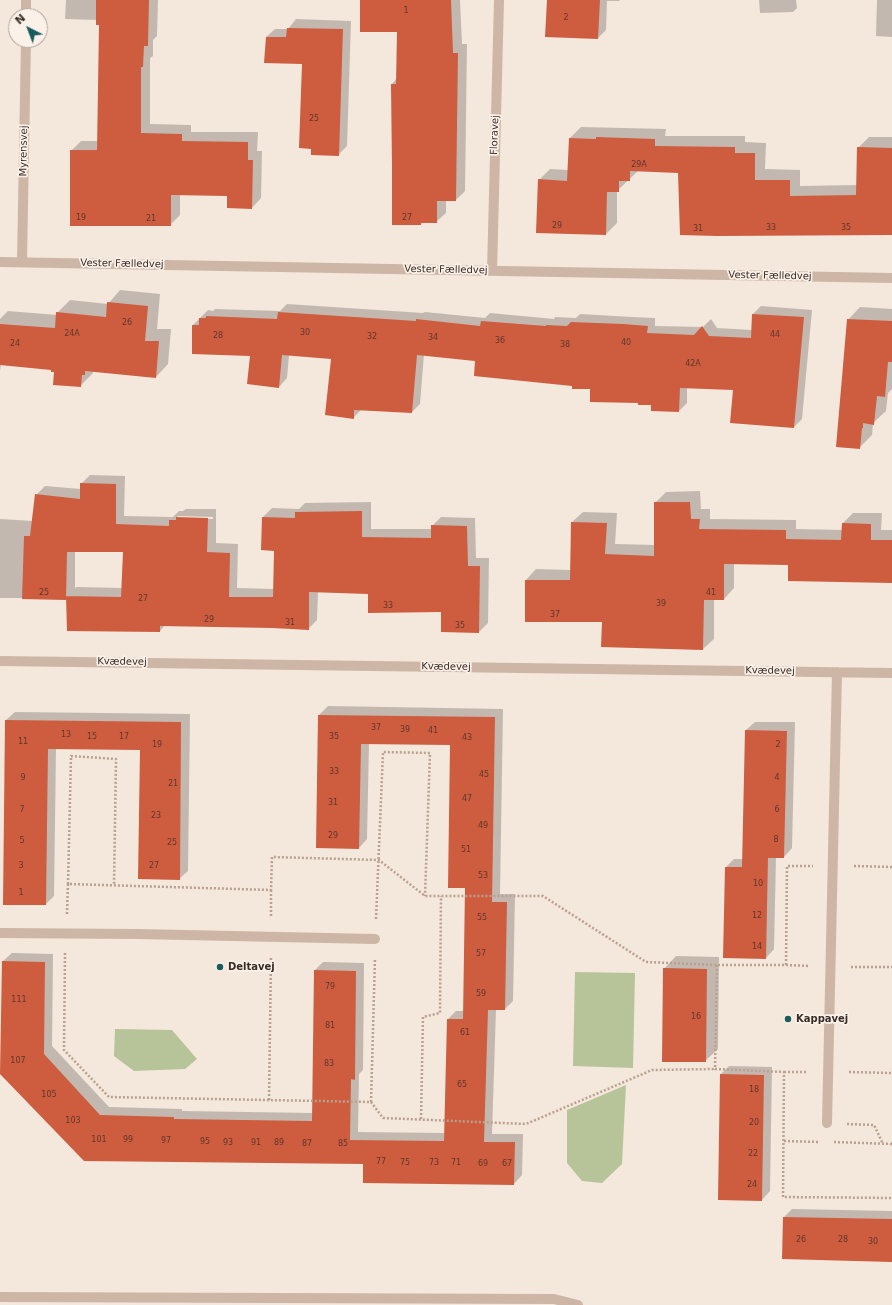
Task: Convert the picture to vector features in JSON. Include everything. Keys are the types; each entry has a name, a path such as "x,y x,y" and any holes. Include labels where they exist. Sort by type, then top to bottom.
{"street":[{"name":"Floravej","path":"492,271 499,0"},
{"name":"Myrensvej","path":"22,262 26,48"},
{"name":"Vester Fælledvej","path":"0,262 892,278"},
{"name":"Kvædevej","path":"0,661 892,673"},
{"path":"827,1123 837,672"},
{"path":"0,933 375,939"},
{"path":"0,1297 554,1299 578,1305"}],"path":[{"path":"425,896 430,753 383,752 380,860 375,939 371,1102 383,1118 526,1124 652,1070 715,1069 784,1072 783,1197 892,1198"},
{"path":"114,885 116,759 71,756 64,1050 109,1097 371,1102"},
{"path":"270,1100 272,857 380,860 425,896 542,896 646,962 717,965 786,964 787,866 892,867"},
{"path":"68,884 271,890"},
{"path":"421,1120 423,1016 440,1013 441,896"},
{"path":"715,1069 717,965"},
{"path":"827,1123 874,1125 883,1144"},
{"path":"784,1141 822,1142"},
{"path":"830,1142 892,1144"}],"green space":[{"path":"575,972 635,973 633,1068 573,1066"},
{"path":"115,1029 172,1030 197,1059 185,1069 134,1071 114,1056"},
{"path":"626,1085 622,1164 602,1183 582,1181 567,1163 567,1110"}],"building":[{"path":"96,0 149,0 148,46 144,46 143,67 141,67 141,133 182,134 182,141 248,142 248,160 253,160 252,209 227,208 227,196 171,195 171,226 70,226 70,150 97,150 99,25 96,25"},
{"path":"360,0 451,0 453,53 458,53 456,201 437,201 437,223 421,223 421,225 392,225 391,84 396,84 397,32 360,32"},
{"path":"547,0 600,0 598,39 545,37"},
{"path":"287,28 343,29 339,156 311,155 311,149 299,148 302,64 264,63 266,37 286,37"},
{"path":"596,137 655,139 655,146 735,147 735,153 755,153 755,180 790,180 790,196 856,195 857,147 892,148 892,235 680,235 678,173 630,171 630,181 619,181 619,192 607,192 606,235 536,233 538,179 567,181 569,138 596,139"},
{"path":"107,302 148,306 145,341 159,341 156,378 85,371 85,375 82,375 81,387 53,385 54,372 51,372 51,370 0,365 0,324 55,328 56,312 106,317"},
{"path":"278,312 416,321 416,319 480,326 481,321 546,326 567,326 571,322 623,324 648,326 647,333 694,335 702,326 709,336 751,338 752,314 804,317 794,428 730,423 733,390 680,388 679,412 651,411 651,405 638,405 638,403 590,402 590,389 572,389 572,386 474,376 475,361 417,355 412,413 354,410 354,419 325,415 331,359 282,355 279,388 247,384 250,356 192,354 192,325 199,325 199,318 206,318 206,316 277,319"},
{"path":"847,319 892,321 892,362 888,362 885,397 877,396 874,425 863,423 860,449 836,447"},
{"path":"80,483 116,484 116,524 169,526 169,520 176,520 176,517 208,518 207,552 230,553 229,597 273,597 274,551 261,550 262,517 295,518 295,512 362,511 362,537 431,538 431,525 467,526 468,566 480,566 479,633 441,632 441,612 368,613 368,594 309,592 309,630 160,626 160,632 67,631 66,598 66,600 22,599 24,536 30,536 35,494 80,499","holes":["67,552 123,552 121,597 66,596"]},
{"path":"654,502 690,502 691,519 700,519 699,529 786,530 786,539 841,540 842,523 871,524 871,540 892,540 892,583 788,581 788,565 724,564 724,600 704,600 703,650 601,647 602,622 525,622 525,580 570,580 571,522 607,523 605,554 654,556"},
{"path":"318,715 495,717 492,902 507,902 505,1010 488,1010 484,1142 515,1142 514,1185 363,1183 363,1164 84,1161 0,1074 2,961 45,962 44,1054 100,1115 174,1117 174,1119 312,1121 314,970 356,971 355,1080 351,1079 350,1140 444,1141 447,1019 463,1019 465,888 448,888 450,745 361,744 359,849 316,848"},
{"path":"5,720 181,722 180,880 138,879 140,750 48,749 46,905 3,905"},
{"path":"745,730 787,731 784,858 768,858 766,959 723,958 725,867 742,867"},
{"path":"663,968 707,969 706,1062 662,1062"},
{"path":"720,1074 764,1075 762,1201 718,1200"},
{"path":"783,1217 892,1219 892,1262 782,1259"}],"place":[{"name":"Deltavej","path":"220,967"},
{"name":"Kappavej","path":"788,1019"}]}
